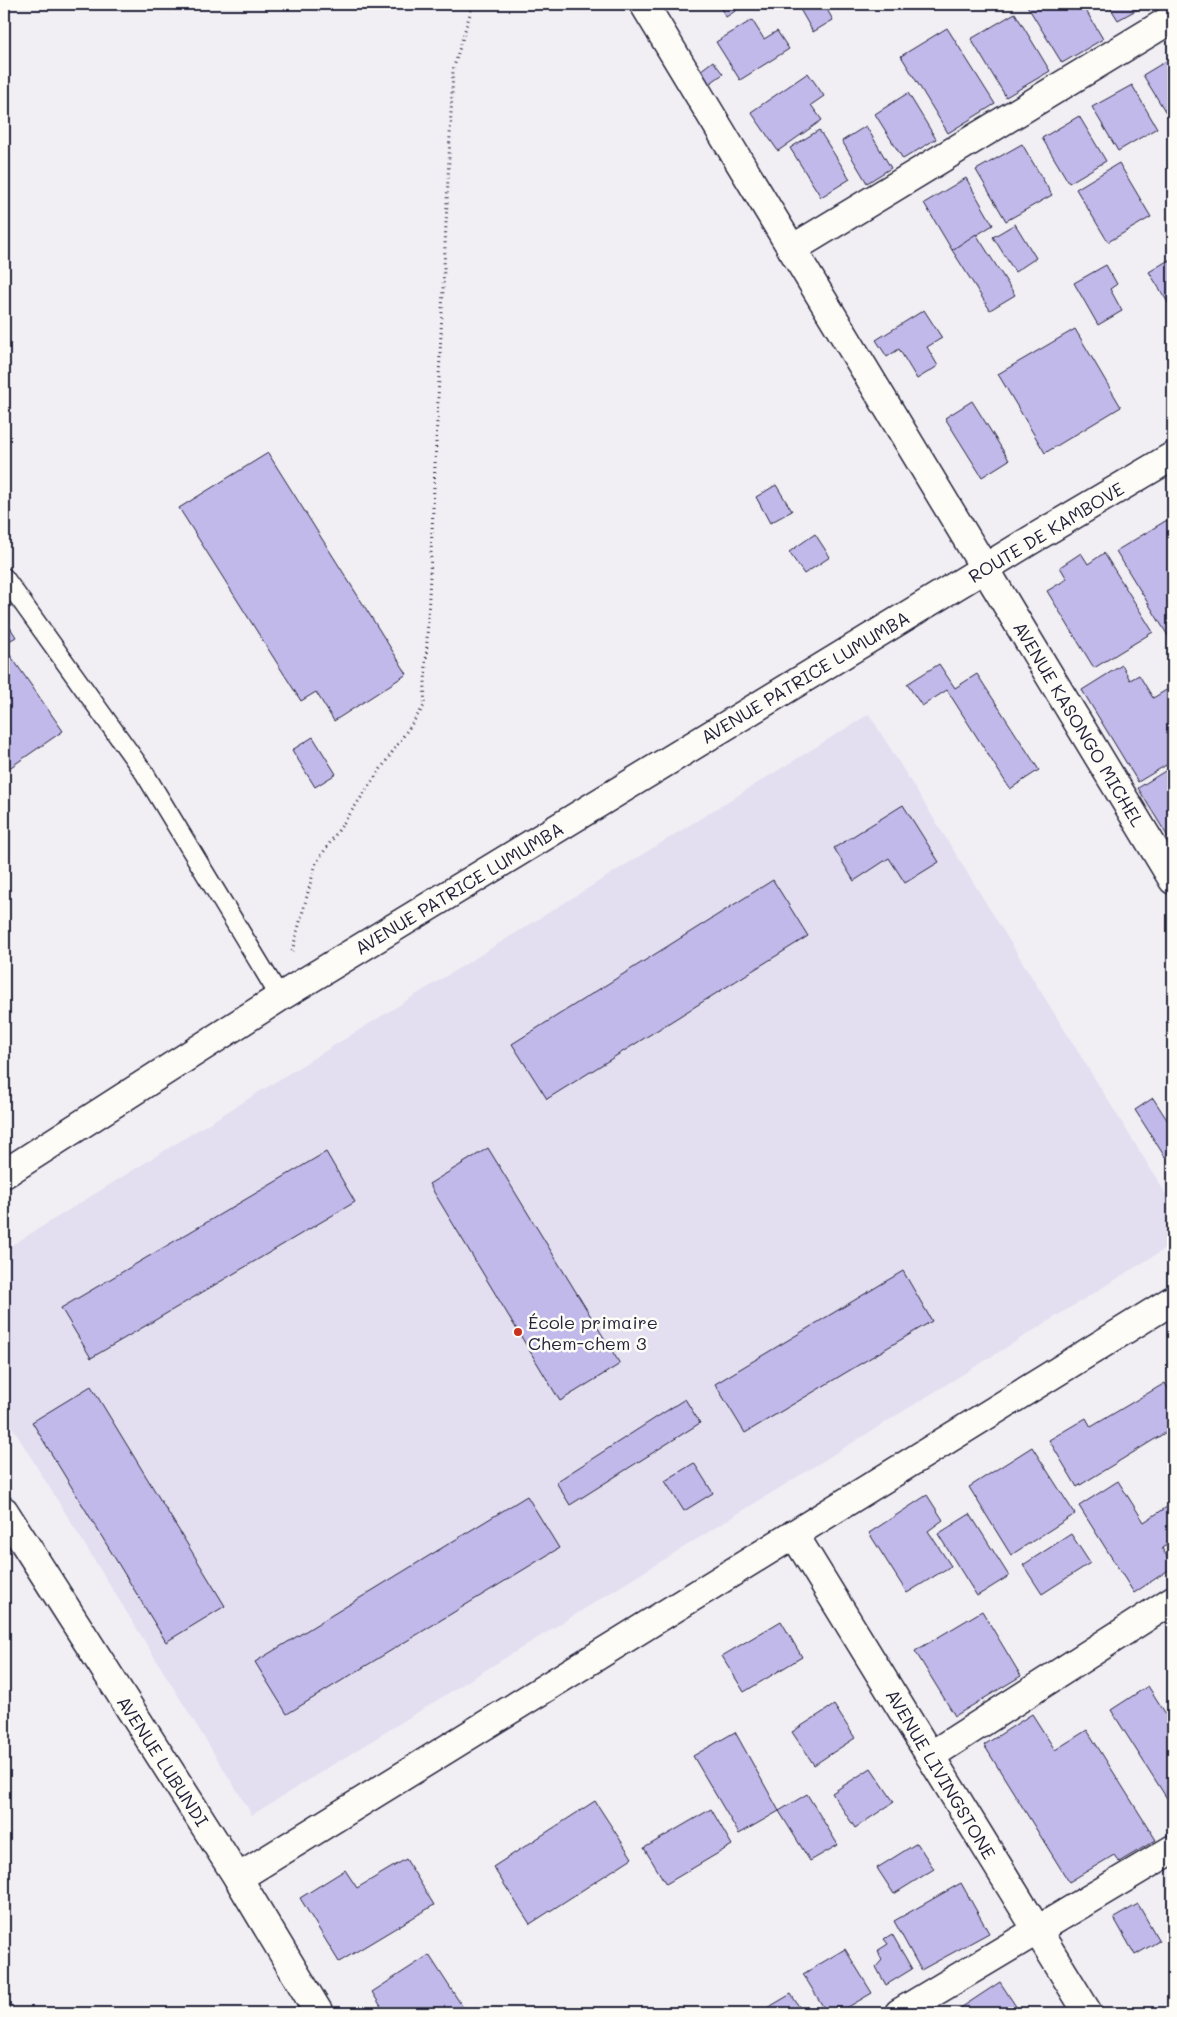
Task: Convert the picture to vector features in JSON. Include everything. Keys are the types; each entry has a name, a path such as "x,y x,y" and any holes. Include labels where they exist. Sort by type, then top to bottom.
{"street":[{"name":"AVENUE KASONGO MICHEL","path":"644,4 1173,878"},
{"path":"792,249 1173,18"},
{"name":"ROUTE DE KAMBOVE","path":"919,608 1173,456"},
{"name":"AVENUE PATRICE LUMUMBA","path":"4,1174 280,997 919,608"},
{"path":"238,1878 1173,1300"},
{"name":"AVENUE LUBUNDI","path":"4,1511 238,1878 319,2013"},
{"name":"AVENUE LIVINGSTONE","path":"794,1534 1088,2013"},
{"path":"930,1756 1173,1600"},
{"path":"899,2013 1173,1850"}],"lane":[{"path":"4,577 145,774 280,997"}],"path":[{"path":"280,997 316,862 424,706 453,70 473,4"}],"shaded area":[{"name":"École primaire Chem-chem 3","path":"869,714 1173,1205 1173,1244 252,1815 4,1414 4,1250"}],"building":[{"path":"718,4 746,4 726,17"},
{"path":"797,4 824,4 833,20 813,32"},
{"path":"1026,4 1082,4 1103,39 1062,63"},
{"path":"1108,4 1147,4 1118,20"},
{"path":"1015,13 1050,71 1006,97 971,39"},
{"path":"752,20 764,39 777,31 789,49 740,80 716,42"},
{"path":"947,28 995,104 948,133 901,56"},
{"path":"1173,57 1173,114 1168,116 1143,75"},
{"path":"713,61 723,74 709,84 700,71"},
{"path":"808,73 824,96 811,105 822,120 778,151 751,112"},
{"path":"1132,85 1157,128 1118,151 1092,107"},
{"path":"908,93 936,139 903,159 875,114"},
{"path":"1079,116 1106,161 1069,183 1042,138"},
{"path":"866,126 891,168 867,183 842,141"},
{"path":"819,130 850,179 821,197 790,148"},
{"path":"1022,144 1052,195 1006,221 976,170"},
{"path":"1119,163 1151,217 1108,242 1076,189"},
{"path":"966,178 993,225 952,250 924,203"},
{"path":"1015,224 1036,258 1015,272 993,237"},
{"path":"976,234 1015,295 990,310 952,250"},
{"path":"1172,258 1173,309 1149,272"},
{"path":"1106,265 1117,284 1110,289 1122,311 1098,325 1074,283"},
{"path":"924,310 942,338 927,347 938,366 917,379 899,349 887,357 876,340"},
{"path":"1075,329 1121,407 1045,453 998,374"},
{"path":"972,401 1009,460 982,477 945,418"},
{"path":"268,453 407,674 334,721 316,692 301,701 179,508"},
{"path":"776,485 792,511 770,523 756,497"},
{"path":"1167,520 1173,531 1173,637 1170,639 1116,551"},
{"path":"815,534 830,557 804,574 789,552"},
{"path":"1081,553 1088,564 1104,553 1153,632 1094,668 1047,591 1067,579 1060,567"},
{"path":"4,618 16,637 4,644"},
{"path":"8,652 63,731 5,771 4,654"},
{"path":"939,664 955,688 977,674 1039,770 1010,789 947,690 922,706 907,684"},
{"path":"1122,665 1130,680 1139,675 1153,698 1173,686 1173,761 1138,782 1082,690"},
{"path":"313,737 336,774 315,787 292,750"},
{"path":"1173,766 1173,845 1138,788"},
{"path":"903,805 939,862 905,883 889,858 854,881 834,848"},
{"path":"773,880 808,936 547,1099 512,1044"},
{"path":"1153,1098 1173,1129 1173,1151 1165,1157 1135,1110"},
{"path":"488,1148 620,1364 560,1401 429,1184"},
{"path":"326,1152 355,1202 91,1358 61,1308"},
{"path":"903,1271 932,1321 745,1433 715,1384"},
{"path":"1165,1383 1173,1397 1173,1428 1077,1487 1049,1440 1086,1418 1091,1427"},
{"path":"91,1386 225,1606 166,1642 32,1422"},
{"path":"685,1399 700,1423 570,1505 556,1482"},
{"path":"1032,1447 1075,1514 1011,1555 969,1487"},
{"path":"694,1463 713,1493 684,1511 665,1481"},
{"path":"1118,1481 1144,1522 1173,1503 1173,1541 1162,1548 1173,1567 1134,1593 1079,1506"},
{"path":"927,1495 943,1520 928,1531 951,1566 907,1593 869,1533"},
{"path":"527,1496 559,1548 287,1714 255,1662"},
{"path":"970,1514 1009,1576 977,1596 938,1534"},
{"path":"1071,1534 1090,1563 1042,1594 1023,1565"},
{"path":"982,1611 1021,1676 955,1716 915,1651"},
{"path":"781,1621 802,1657 744,1692 722,1656"},
{"path":"1148,1686 1173,1725 1173,1808 1111,1710"},
{"path":"834,1705 855,1738 814,1765 792,1732"},
{"path":"1032,1714 1055,1750 1087,1730 1156,1840 1119,1862 1114,1855 1069,1882 984,1745"},
{"path":"735,1732 779,1811 739,1834 693,1756"},
{"path":"871,1768 894,1802 855,1828 832,1793"},
{"path":"807,1794 838,1845 810,1861 779,1811"},
{"path":"595,1801 632,1858 530,1924 493,1867"},
{"path":"711,1809 732,1845 666,1884 644,1848"},
{"path":"917,1843 934,1869 894,1894 877,1868"},
{"path":"406,1859 434,1905 339,1962 300,1898 345,1870 357,1888"},
{"path":"961,1883 989,1933 921,1970 894,1921"},
{"path":"1138,1904 1159,1941 1135,1955 1114,1918"},
{"path":"892,1934 912,1969 886,1985 876,1967 882,1960 877,1951 888,1944 884,1939"},
{"path":"845,1949 872,1993 838,2013 827,2013 803,1974"},
{"path":"429,1955 464,2009 458,2013 385,2013 372,1992"},
{"path":"1000,1982 1017,2008 1009,2013 953,2013"},
{"path":"791,1994 803,2013 759,2013"}],"place":[{"name":"École primaire Chem-chem 3","path":"518,1332"}]}
